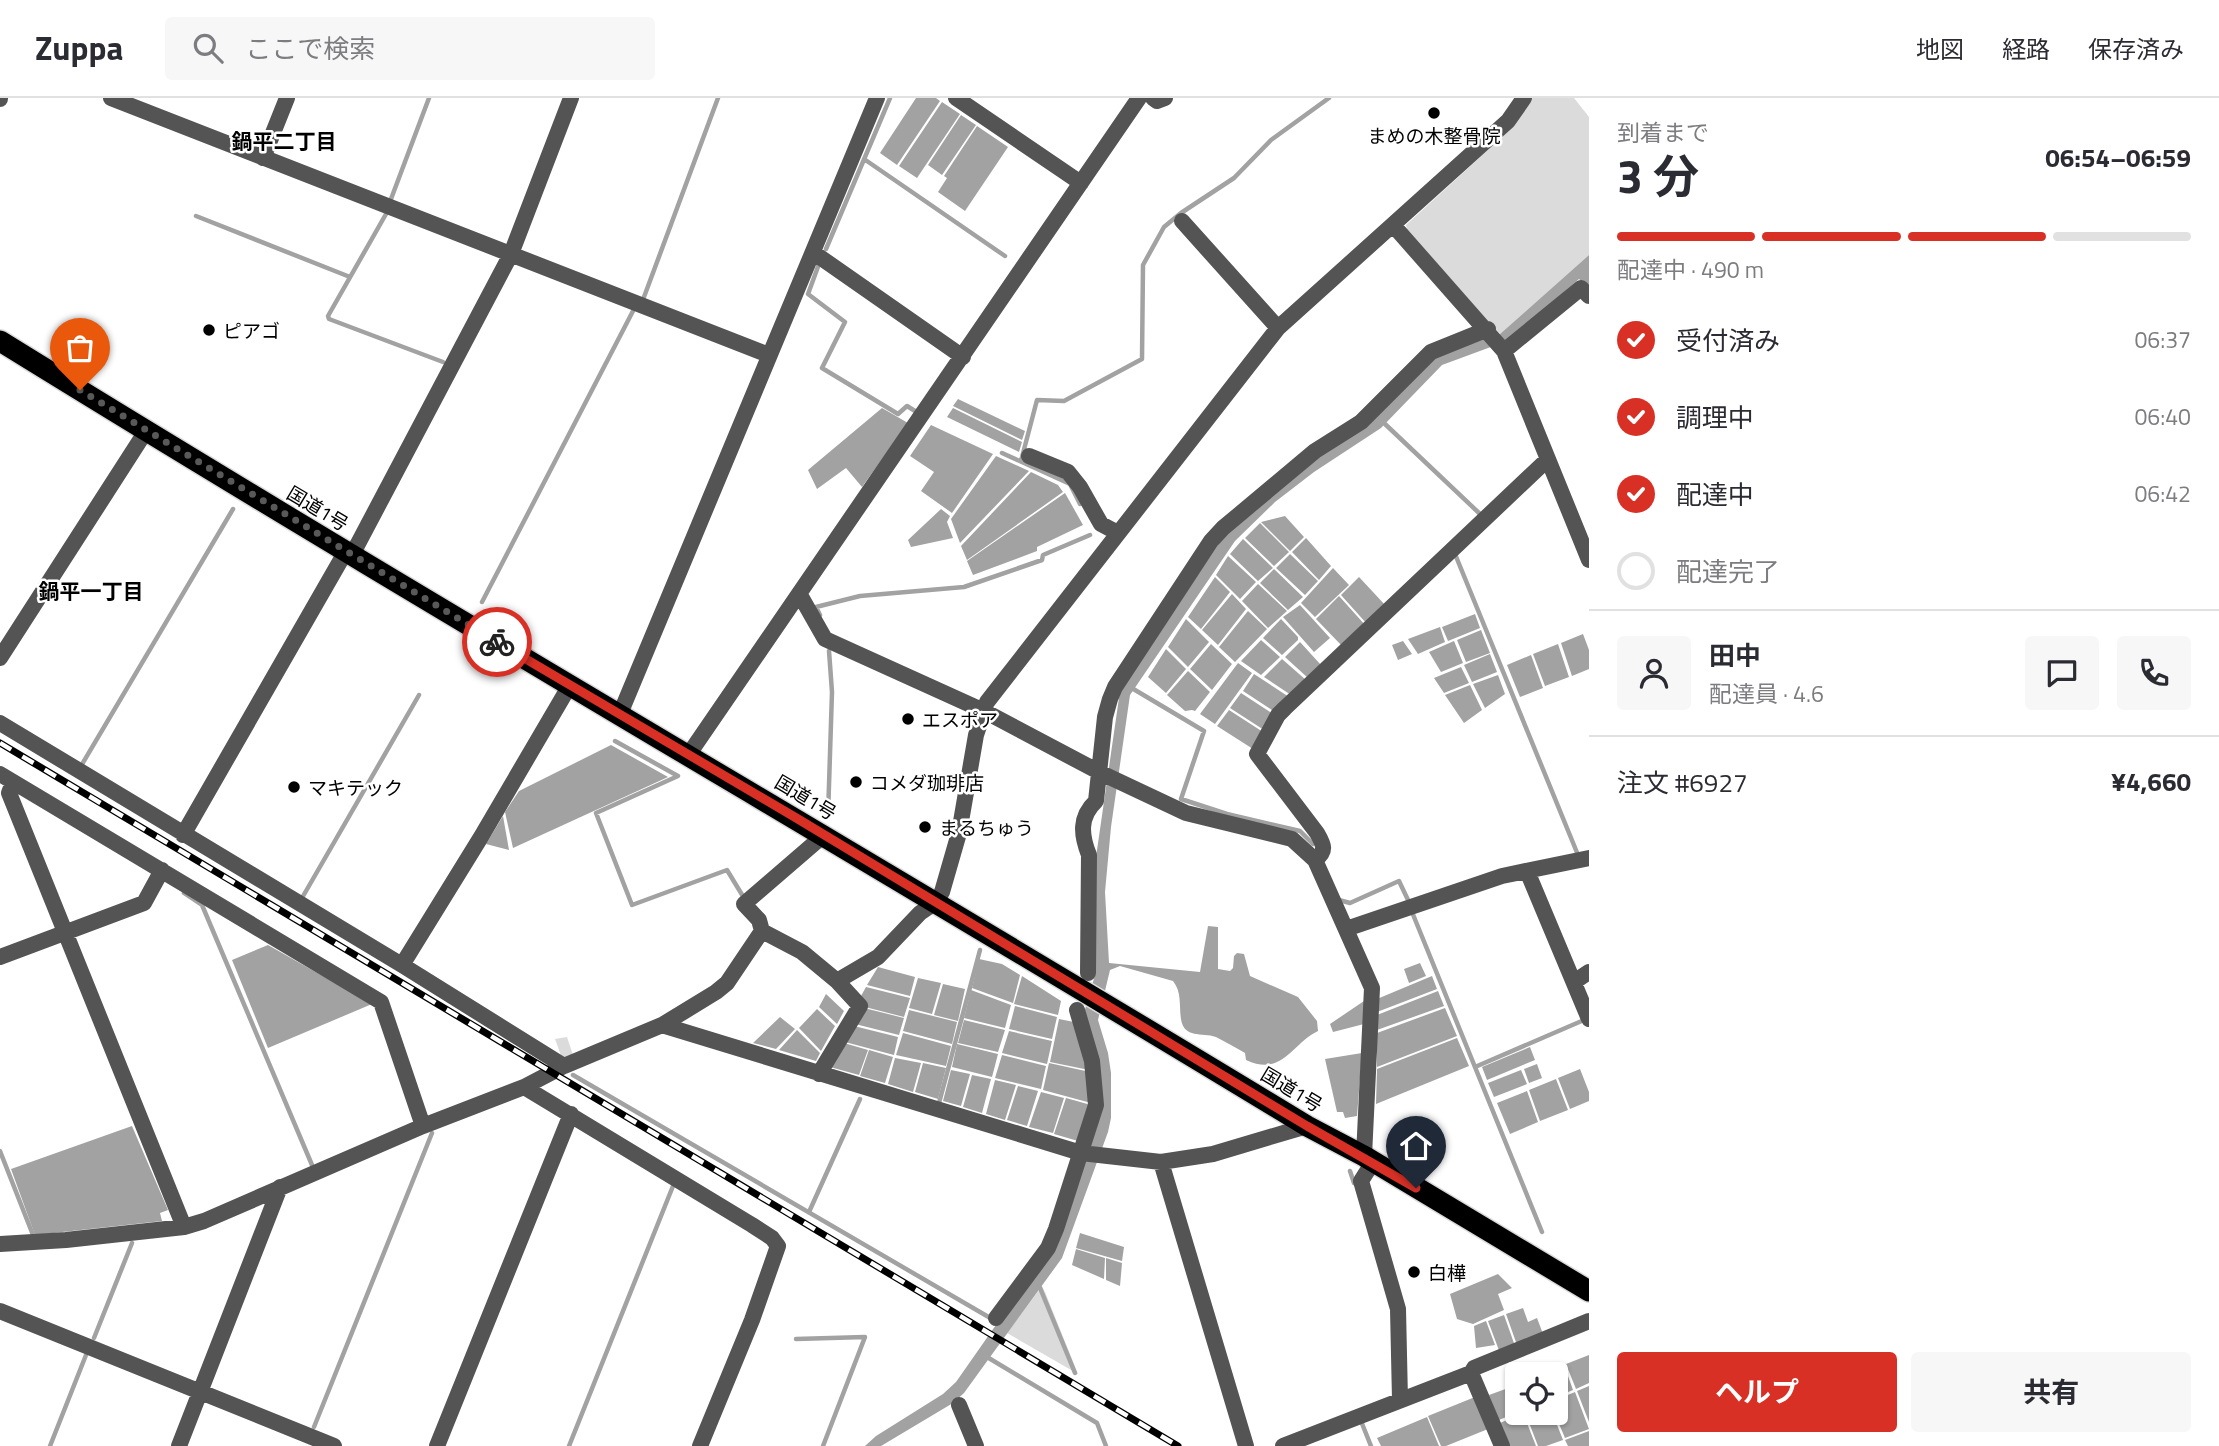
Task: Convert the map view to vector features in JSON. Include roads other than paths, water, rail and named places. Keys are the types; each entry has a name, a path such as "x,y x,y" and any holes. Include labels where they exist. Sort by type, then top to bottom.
{"highway":[{"name":"国道1号","path":"0,341 349,553 1589,1292"}],"street":[{"path":"111,98 769,355"},
{"path":"263,158 287,98"},
{"path":"183,835 349,553 512,254 571,98"},
{"path":"620,714 814,253 876,98"},
{"path":"956,98 1081,183"},
{"path":"689,754 1139,98"},
{"path":"1153,98 1157,101 1165,98"},
{"path":"837,981 878,957 920,913 936,902 942,892 958,833 976,736 987,702 1278,328 1508,121 1516,102"},
{"path":"1182,221 1278,328"},
{"path":"1393,225 1488,329 1504,351 1589,560"},
{"path":"814,253 963,357"},
{"path":"1504,351 1581,288 1589,296"},
{"path":"996,1318 1048,1248 1096,1105 1083,991 1089,855 1084,843 1084,820 1087,810 1096,801 1105,718 1115,687 1211,541 1223,528 1315,451 1361,422 1431,352 1488,329"},
{"path":"0,658 146,431"},
{"path":"1029,456 1068,472 1101,524 1118,533"},
{"path":"1315,860 1323,854 1324,846 1317,833 1257,754 1278,715 1548,459"},
{"path":"800,595 825,639 984,711 1101,774 1186,813 1292,839 1315,860 1372,988 1368,1159 1361,1181 1398,1309 1400,1400"},
{"path":"402,965 570,685"},
{"path":"0,723 402,965 564,1066"},
{"path":"6,778 381,1002 423,1126"},
{"path":"6,778 9,793 64,933 184,1227"},
{"path":"819,1074 860,1006 837,981 802,952 762,931 759,920 744,904 824,835"},
{"path":"1346,929 1502,876 1589,858"},
{"path":"0,957 144,903 162,870"},
{"path":"1527,870 1589,1019"},
{"path":"0,1244 184,1227 204,1221 423,1126 524,1087 564,1066 662,1025 727,983 762,931"},
{"path":"1574,982 1589,972"},
{"path":"662,1025 1081,1153 1161,1162 1213,1154 1307,1126"},
{"path":"524,1087 772,1238 778,1245 752,1320 700,1446"},
{"path":"437,1446 571,1114"},
{"path":"1161,1162 1246,1446"},
{"path":"179,1446 280,1188"},
{"path":"0,1311 334,1446"},
{"path":"1283,1446 1471,1373 1474,1368 1589,1321"},
{"path":"1471,1373 1502,1446"},
{"path":"959,1405 976,1446"}],"waterway":[{"path":"391,199 429,98"},
{"path":"644,297 718,98"},
{"path":"826,249 890,98"},
{"path":"1021,461 1037,400 1064,401 1142,359 1143,265 1164,227 1234,178 1271,140 1329,98"},
{"path":"864,159 1005,256"},
{"path":"386,214 328,316 329,319 443,362"},
{"path":"196,216 350,277"},
{"path":"819,264 808,294 845,322 822,368 898,414 907,406 915,411"},
{"path":"482,602 633,311"},
{"path":"1385,424 1479,513"},
{"path":"1002,453 1070,484 1080,504"},
{"path":"81,766 233,509"},
{"path":"820,615 816,607 860,596 964,587 1042,560 1043,555 1090,535"},
{"path":"1455,554 1578,855"},
{"path":"828,816 832,692 829,651"},
{"path":"1130,687 1204,731 1181,799 1227,814 1300,831 1313,844"},
{"path":"302,898 419,695"},
{"path":"615,741 678,776 596,813 632,905 727,870 744,898"},
{"path":"1339,900 1350,903 1399,881 1408,900"},
{"path":"184,893 202,905 312,1165"},
{"path":"1412,912 1542,1232"},
{"path":"939,1103 980,950"},
{"path":"1475,1067 1584,1020"},
{"path":"573,1075 992,1319"},
{"path":"809,1212 860,1099"},
{"path":"314,1427 432,1133"},
{"path":"0,1151 33,1235"},
{"path":"1350,1171 1354,1183"},
{"path":"569,1446 673,1186"},
{"path":"94,1338 132,1243"},
{"path":"1038,1283 1075,1373"},
{"path":"796,1339 865,1337 823,1446"},
{"path":"50,1446 86,1355"},
{"path":"987,1357 1097,1423 1106,1446"},
{"path":"1361,1421 1371,1446"}],"railway":[{"path":"0,743 1178,1446"}],"place":[{"name":"まめの木整骨院","path":"1434,113"},
{"name":"ピアゴ","path":"209,330"},
{"name":"エスポア","path":"908,719"},
{"name":"コメダ珈琲店","path":"856,782"},
{"name":"マキテック","path":"294,787"},
{"name":"まるちゅう","path":"925,827"},
{"name":"白樺","path":"1414,1272"}],"district":[{"name":"鍋平二丁目","path":"284,141"},
{"name":"鍋平一丁目","path":"91,591"}]}
